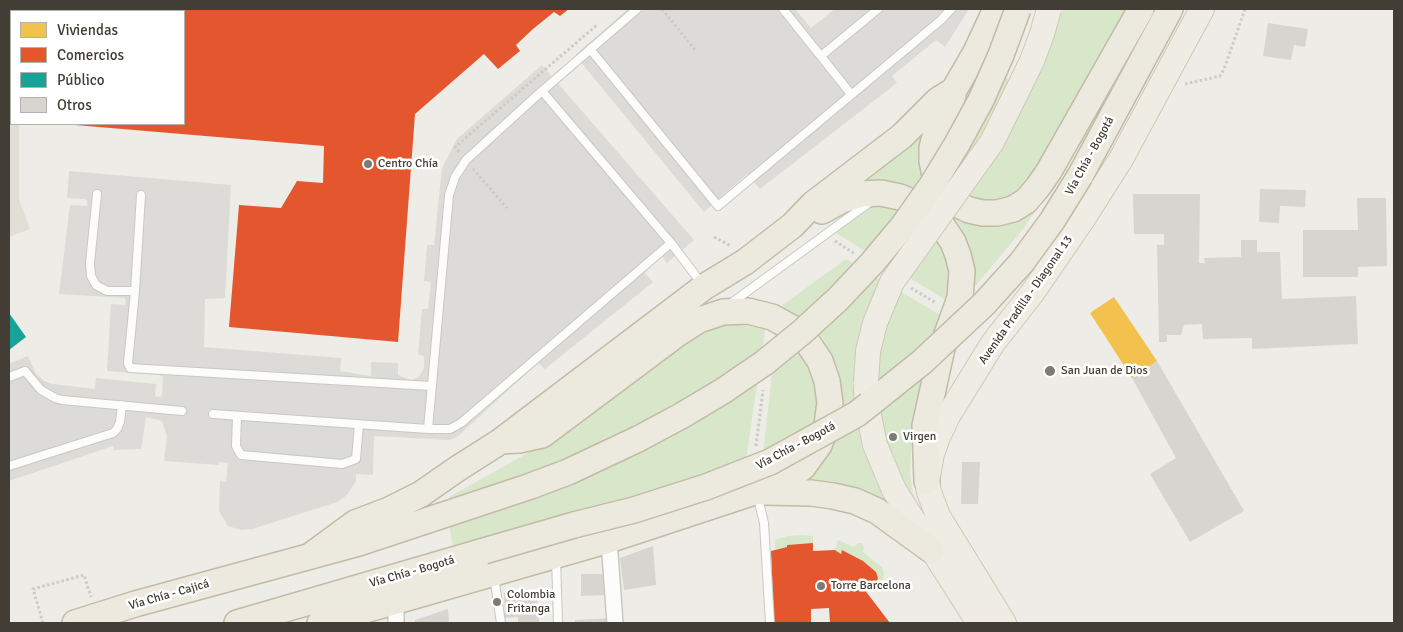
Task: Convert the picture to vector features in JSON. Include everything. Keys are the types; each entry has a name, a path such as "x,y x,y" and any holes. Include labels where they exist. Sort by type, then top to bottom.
{"highway":[{"path":"996,9 976,52 954,90 949,112 935,136 932,148 932,161 939,185 958,204 983,214 1013,209 1026,201 1049,171 1141,9"},
{"name":"Vía Chía - Cajicá","path":"75,623 135,604 359,543 528,487 568,472 638,439 698,406 764,363 824,312 872,263 903,226 958,144 1001,56 1018,9"},
{"name":"Vía Chía - Bogotá","path":"237,623 574,525 634,510 706,487 770,462 857,414 922,362 984,304 1022,262 1052,221 1080,176 1170,9"},
{"path":"310,556 355,523 389,510 421,494 502,441 704,287 745,262 793,225 813,204 902,136 938,100 954,90"},
{"path":"793,225 842,200 861,194 881,193 900,197 922,207 932,214 953,242 962,271 960,298 942,348 925,426 928,481"},
{"path":"320,623 396,612 494,573 609,540 782,482 803,467 819,445 827,425 830,403 827,381 820,361 808,343 792,328 772,317 748,311 723,312 699,320 677,334 542,435 519,440 502,441"},
{"path":"756,492 810,493 833,496 855,502 877,512 931,550"}],"main road":[{"path":"979,623 906,512 884,469 870,424 866,383 868,351 875,323 892,282 992,142 1032,61 1049,9"},
{"name":"Avenida Pradilla - Diagonal 13","path":"1004,623 938,516 929,492 928,481 932,454 948,416 993,343 1032,292 1083,219 1121,159 1202,9"}],"street":[{"path":"609,540 615,623"}],"lane":[{"path":"428,429 450,194 460,169 466,160 542,91 637,9"},
{"path":"783,9 851,94"},
{"path":"821,56 878,9"},
{"path":"590,49 718,206 941,20 951,9"},
{"path":"542,91 672,243 704,287"},
{"path":"699,320 734,302 881,193"},
{"path":"97,194 90,263 91,276 96,285 107,291 135,291"},
{"path":"141,195 128,363 132,369 431,386"},
{"path":"214,414 444,430 455,427 672,243"},
{"path":"9,377 25,372 41,390 62,400 182,411"},
{"path":"9,466 113,433 120,422 122,405"},
{"path":"237,416 236,446 241,455 342,464 356,459 360,424"},
{"path":"756,492 764,522 770,623"},
{"path":"556,555 558,623"},
{"path":"494,573 501,623"}],"path":[{"path":"662,9 696,51"},
{"path":"1158,91 1220,76 1245,9"},
{"path":"43,623 33,589 84,575"}],"shaded area":[{"path":"9,9 20,9 10,10 10,125 19,125 19,200 30,229 9,237"},
{"path":"628,9 795,9 811,28 835,9 969,9 945,47 936,40 892,76 897,83 760,189 747,174 704,212 575,55"},
{"path":"542,65 694,240 667,263 661,254 647,266 645,273 653,282 545,369 538,363 457,437 449,440 374,436 373,475 356,474 356,481 347,495 337,502 252,529 241,530 228,526 219,511 220,481 226,482 228,463 219,462 219,465 164,461 167,436 162,421 146,417 141,449 114,450 113,446 9,481 9,364 28,356 35,372 44,381 53,384 95,389 96,378 156,384 155,396 161,397 162,394 163,377 159,375 107,371 111,304 126,305 125,298 59,294 70,205 87,206 85,199 67,198 69,171 231,185 225,298 205,299 204,347 341,358 340,371 371,376 371,362 398,363 398,375 411,380 419,377 424,368 424,356 418,354 422,309 428,309 431,282 424,281 427,245 434,245 442,168 457,139"}],"green space":[{"path":"1060,9 1131,9 1033,177 1021,192 1002,204 973,203 947,181 960,114 984,61 1029,94"},
{"path":"923,128 919,153 924,178 956,215 1046,195 1023,229 970,292 964,247 855,182"},
{"path":"878,204 896,208 936,236 945,254 950,278 946,300 834,232 870,206"},
{"path":"846,259 940,315 920,384 912,431 910,473 913,494 932,534 891,506 862,491 844,485 809,480 808,473 841,411 841,386 837,367 823,338 809,324 780,307"},
{"path":"740,325 765,329 742,488 554,548 545,519 453,546 449,524 531,500 524,478 450,501 449,497 569,430 687,338 713,326"},
{"path":"777,329 796,341 818,384 817,415 809,434 761,473"},
{"path":"788,536 813,536 813,543 787,545 787,547 775,550 775,540"},
{"path":"838,540 854,547 858,543 862,543 864,547 863,552 882,567 883,579 876,583 878,578 876,572 863,561 842,550 841,554 835,550"}],"building: Viviendas":[{"path":"1114,297 1157,361 1132,378 1090,313"}],"building: Comercios":[{"name":"Centro Chía","path":"569,9 560,16 554,12 533,29 516,45 520,51 498,69 484,54 415,114 398,342 229,327 239,205 281,208 297,181 323,183 324,146 75,125 185,125 185,10 72,10"},
{"name":"Torre Barcelona","path":"813,543 813,551 835,550 841,554 842,550 863,561 876,572 878,578 876,583 864,589 890,623 830,623 829,608 811,609 811,623 774,623 771,551 787,547 787,545"}],"building: Público":[{"path":"9,313 26,337 9,350"}],"building: Otros":[{"path":"1268,23 1308,29 1305,47 1294,45 1291,60 1263,56"},
{"path":"1260,189 1306,190 1305,207 1280,206 1279,223 1259,222"},
{"path":"1133,194 1200,194 1199,263 1205,263 1204,258 1241,257 1241,240 1257,240 1257,252 1280,252 1282,299 1356,296 1358,344 1252,349 1252,338 1203,339 1202,324 1184,325 1181,335 1167,335 1167,342 1159,342 1157,245 1164,245 1164,234 1134,234"},
{"path":"1357,198 1386,198 1387,266 1358,267 1358,277 1303,277 1303,230 1358,230"},
{"path":"1157,361 1244,511 1190,542 1150,474 1176,458 1132,378"},
{"path":"962,462 980,462 978,504 961,504"},
{"path":"653,546 656,585 624,590 620,558"},
{"path":"581,574 603,574 604,595 581,596"},
{"path":"516,592 516,600 537,599 539,623 518,623 518,617 505,618 504,593"},
{"path":"448,609 449,623 415,623 415,620"},
{"path":"614,618 614,623 575,623 575,620"}],"place":[{"name":"Centro Chía","path":"368,164"},
{"name":"San Juan de Dios","path":"1050,371"},
{"name":"Virgen","path":"893,437"},
{"name":"Torre Barcelona","path":"821,586"},
{"name":"Colombia Fritanga","path":"497,602"}]}
